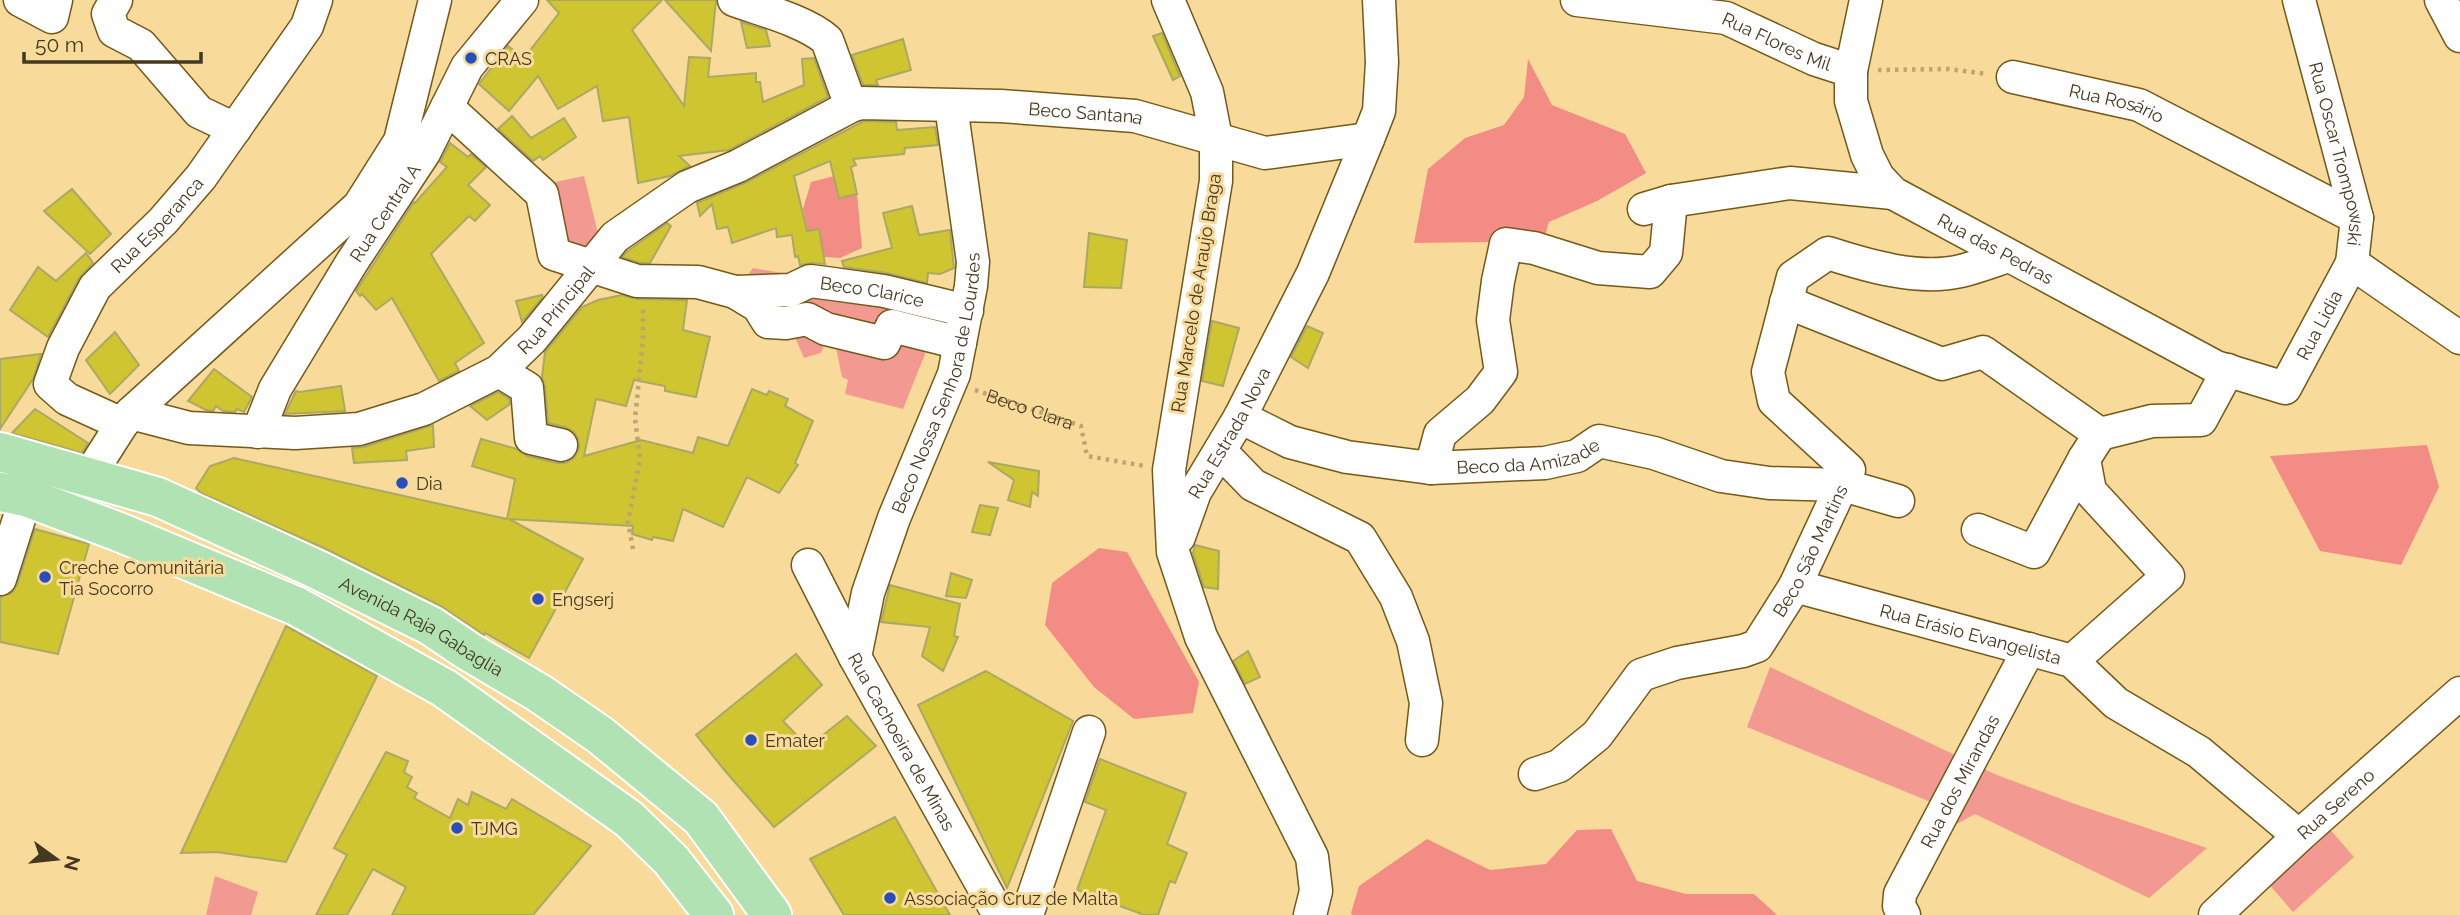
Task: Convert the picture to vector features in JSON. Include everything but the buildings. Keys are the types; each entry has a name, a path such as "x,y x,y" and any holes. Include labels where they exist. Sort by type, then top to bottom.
{"main road":[{"name":"Avenida Raja Gabaglia","path":"0,452 89,475 158,497 316,569 431,626 539,693 600,735 701,818 772,915"},
{"path":"13,495 119,532 296,606 444,688 629,819 671,860 714,915"}],"street":[{"path":"20,0 52,17 55,0"},
{"name":"Rua Esperanca","path":"123,423 67,399 50,384 63,348 95,288 163,221 201,177 307,26 316,0"},
{"path":"89,475 123,423 359,206 400,141 435,0"},
{"name":"Rua Central A","path":"258,432 275,389 352,262 424,153 467,67 522,0"},
{"path":"734,0 821,35 827,40 851,106"},
{"name":"Rua Marcelo de Araujo Braga","path":"1168,0 1207,92 1216,138 1216,181 1169,470 1173,552"},
{"name":"Rua Estrada Nova","path":"1173,552 1195,492 1240,417 1313,273 1368,139 1378,111 1382,62 1380,0"},
{"name":"Rua Flores Mil","path":"1577,0 1726,18 1814,59 1851,71"},
{"name":"Rua das Pedras","path":"1866,0 1851,71 1851,102 1867,155 1878,177 1893,193 2216,367 2285,388"},
{"name":"Rua Oscar Trompowski","path":"2299,0 2357,218 2352,263 2460,338"},
{"path":"2441,0 2460,36"},
{"path":"112,7 114,32 141,46 199,112 235,129"},
{"path":"426,43 467,67"},
{"name":"Rua Rosário","path":"2013,76 2139,105 2357,218"},
{"name":"Rua Principal","path":"123,423 295,433 359,429 424,409 499,371 532,338 615,237 687,187 738,166 851,106 861,103 951,106"},
{"name":"Beco Santana","path":"951,106 1001,106 1135,117 1216,138"},
{"name":"Beco Nossa Senhora de Lourdes","path":"855,657 868,593 894,518 951,381 967,311 973,262 951,106"},
{"path":"447,107 542,194 554,254 642,281 698,282 735,292 758,306 768,322 786,323 807,319 826,329 884,343 892,326 960,343"},
{"path":"1216,138 1265,153 1368,139"},
{"path":"1431,468 1440,434 1480,400 1500,372 1493,320 1506,244 1534,248 1598,268 1650,272 1667,253 1658,205 1790,183 1893,193"},
{"name":"Beco São Martins","path":"1535,774 1559,766 1597,735 1641,675 1677,663 1757,646 1795,586 1849,470 1774,401 1768,372 1793,276 1828,253 1859,263 1921,273 1959,271 2008,256"},
{"name":"Rua Lidia","path":"2285,388 2352,263"},
{"name":"Beco Clarice","path":"735,292 791,289 810,281 826,282 884,291 967,311"},
{"path":"1786,302 1942,364 1983,352 2092,447"},
{"path":"1978,530 2034,552 2092,447 2152,421 2201,420 2228,370"},
{"path":"499,371 527,388 531,438 561,445"},
{"name":"Beco da Amizade","path":"1240,417 1290,442 1336,454 1431,468 1545,463 1577,456 1599,441 1654,453 1721,476 1769,483 1843,485 1898,501"},
{"path":"123,423 128,487"},
{"path":"2072,661 2168,576 2090,491 2092,447"},
{"path":"1220,451 1253,485 1360,538 1396,597 1413,641 1426,703 1422,740"},
{"path":"0,579 13,495"},
{"path":"1173,552 1201,638 1312,858 1316,891 1310,915"},
{"name":"Rua Cachoeira de Minas","path":"808,565 855,657 999,915"},
{"name":"Rua Erásio Evangelista","path":"1795,586 2072,661 2116,703 2199,752 2299,836"},
{"name":"Rua dos Mirandas","path":"1903,915 1899,906 1900,894 2029,649"},
{"name":"Rua Sereno","path":"2215,915 2299,836 2460,693"},
{"path":"1027,915 1089,732"}],"path":[{"path":"1851,71 1948,69 2013,76"},
{"path":"633,550 628,522 640,459 635,419 643,339 642,281"},
{"name":"Beco Clara","path":"951,381 1022,408 1081,426 1087,456 1169,470"}],"shaded area":[{"path":"1528,59 1552,105 1625,134 1646,173 1597,201 1549,222 1542,246 1492,242 1414,243 1428,169 1465,138 1504,125 1524,97"},
{"path":"584,176 601,246 560,255 546,184"},
{"path":"834,176 839,198 857,194 862,248 840,258 824,257 819,229 808,232 803,209 811,182"},
{"path":"753,268 963,305 953,350 931,339 903,409 845,394 848,380 842,377 834,338 828,335 821,353 804,358 792,330 735,292"},
{"path":"2427,445 2439,487 2401,565 2320,551 2270,456"},
{"path":"1099,548 1127,552 1199,682 1193,713 1134,719 1094,687 1045,625 1052,583"},
{"path":"1770,667 1997,775 2207,848 2149,898 1975,814 1951,827 1938,805 1747,727"},
{"path":"2327,826 2354,857 2293,912 2266,881"},
{"path":"1611,829 1637,881 1686,894 1754,894 1777,915 1351,913 1359,886 1427,839 1490,870 1546,864 1577,830"},
{"path":"215,876 258,892 251,915 206,915"}],"place":[{"name":"CRAS","path":"471,58"},
{"name":"Dia","path":"402,483"},
{"name":"Creche Comunitária Tia Socorro","path":"45,577"},
{"name":"Engserj","path":"538,599"},
{"name":"Emater","path":"751,740"},
{"name":"TJMG","path":"457,828"},
{"name":"Associação Cruz de Malta","path":"890,898"}]}
